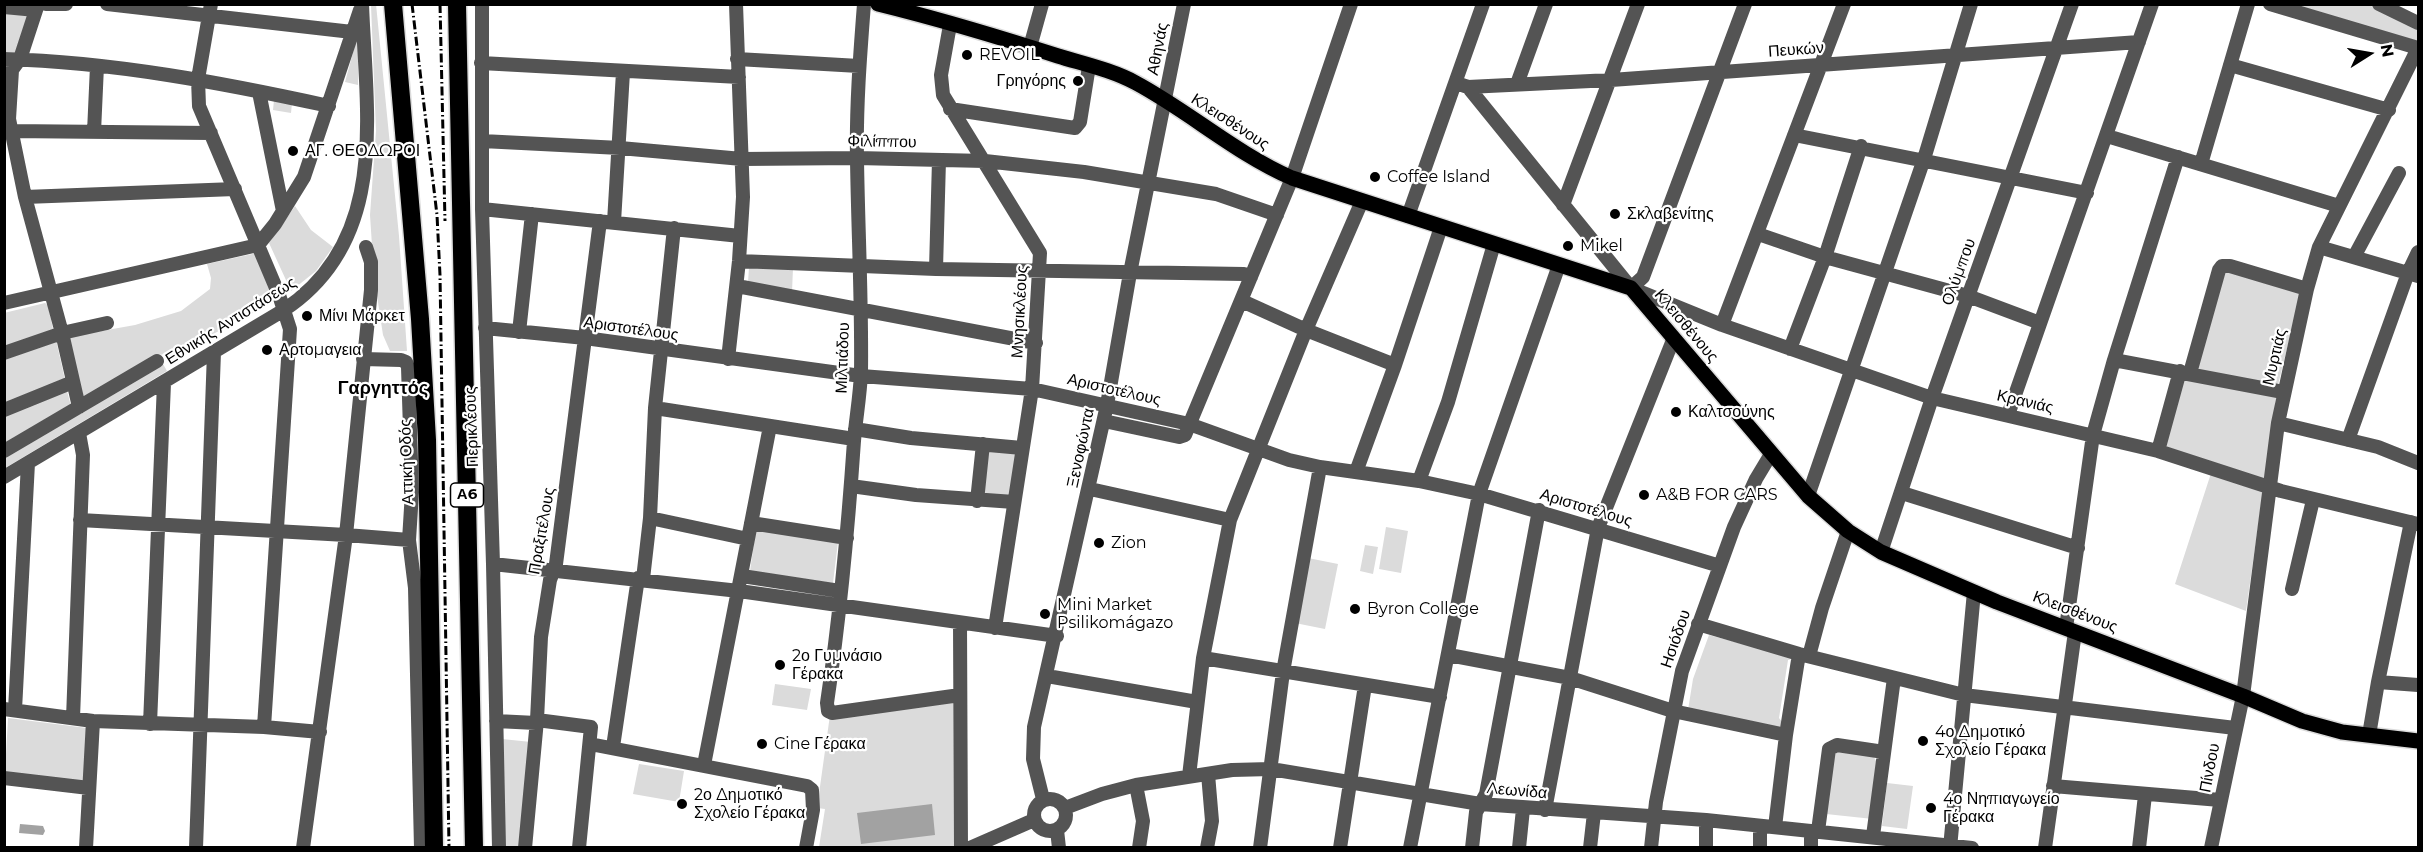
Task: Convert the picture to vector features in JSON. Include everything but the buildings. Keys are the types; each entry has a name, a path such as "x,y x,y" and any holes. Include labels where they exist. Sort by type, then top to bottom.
{"highway":[{"name":"Αττική Οδός","path":"393,4 419,308 427,440 434,848"},
{"name":"Α6","path":"457,4 474,848"}],"main road":[{"name":"Κλεισθένους","path":"878,4 915,9 950,25 1030,47 1132,81 1263,166 1292,178 1631,288 1808,496 1848,531 1881,552 1974,592 2318,726 2418,741"}],"street":[{"path":"4,7 66,4"},
{"path":"107,4 210,10 352,32"},
{"path":"4,303 258,245 275,225 304,177 362,4"},
{"name":"Εθνικής Αντιστάσεως","path":"4,477 284,310 316,285 332,265 350,231 359,207 366,165 362,4"},
{"name":"Περικλέους","path":"482,4 482,209 499,848"},
{"path":"728,359 739,261 742,159 736,4"},
{"name":"Μιλτιάδου","path":"864,4 859,66 857,158 861,266 861,376 840,606 827,704 828,711 832,713 960,695"},
{"path":"1030,47 1042,4"},
{"name":"Αθηνάς","path":"1164,101 1184,4"},
{"path":"1104,421 1179,437 1185,435 1292,178 1351,4"},
{"path":"1517,84 1546,4"},
{"path":"1563,205 1638,4"},
{"path":"1462,85 1631,288 1642,277 1745,4"},
{"path":"1722,325 1844,4"},
{"path":"1808,496 1924,159 1971,4"},
{"name":"Ολύμπου","path":"1881,552 1932,398 2072,4"},
{"path":"2008,415 2152,4"},
{"path":"2201,164 2248,4"},
{"path":"2270,4 2418,48"},
{"path":"2379,4 2418,23"},
{"path":"1408,216 1462,85 1482,5"},
{"path":"40,6 20,59 12,70 8,131 49,292 62,333 79,407"},
{"path":"210,10 198,79 199,106 258,245 290,329 264,727"},
{"name":"Μνησικλέους","path":"950,25 941,85 943,95 1040,253 1032,389 995,628"},
{"name":"Πευκών","path":"1462,85 1611,80 2139,42"},
{"name":"Μυρτιάς","path":"2242,696 2278,423 2307,289 2319,247 2418,48"},
{"path":"4,59 96,66 198,79 329,106"},
{"path":"737,59 859,66"},
{"path":"481,63 738,77"},
{"path":"2230,65 2389,110"},
{"path":"94,132 96,66"},
{"path":"950,109 1071,129 1080,122 1089,66"},
{"name":"Πραξιτέλους","path":"525,848 537,721 541,637 550,579 554,571 585,338 620,148 623,72"},
{"path":"258,92 283,211"},
{"name":"Ξενοφώντα","path":"1043,799 1034,759 1033,739 1104,421 1164,101"},
{"path":"8,131 211,133"},
{"path":"1794,135 1861,146 2087,193"},
{"path":"2107,136 2339,206"},
{"name":"Φιλίππου","path":"482,141 620,148 742,159 857,158 985,161 1084,172 1223,196 1277,215"},
{"path":"1790,348 1825,257 1861,146"},
{"path":"2045,848 2063,708 2078,548 2093,435 2114,360 2178,157"},
{"path":"936,269 939,160"},
{"path":"2354,257 2398,172"},
{"path":"25,197 235,189"},
{"path":"1189,777 1203,658 1230,520 1306,330 1362,201"},
{"path":"482,209 740,236"},
{"path":"519,332 532,214"},
{"path":"1356,472 1441,227"},
{"path":"613,747 650,518 655,408 674,228"},
{"path":"1758,234 1825,257 1968,296 2040,322"},
{"path":"1419,481 1448,402 1494,244"},
{"path":"303,848 346,534 372,272 366,247"},
{"path":"2319,247 2413,274"},
{"path":"2348,440 2413,274 2418,252"},
{"path":"739,261 936,269 1244,274 1251,277"},
{"path":"1410,848 1479,494 1559,265"},
{"path":"2158,451 2222,266 2230,266 2307,289"},
{"path":"737,286 1036,343"},
{"name":"Κρανιάς","path":"1631,288 1722,325 1932,398 2158,451 2269,488 2415,523"},
{"path":"1242,301 1306,330 1395,365"},
{"path":"4,353 62,333 107,323"},
{"name":"Αριστοτέλους","path":"485,328 585,338 861,376 1032,389 1189,424 1288,460 1320,467 1419,481 1479,494 1539,510 1720,566"},
{"path":"1545,810 1598,528 1673,339"},
{"path":"196,848 214,352"},
{"path":"363,358 401,360 406,362 408,367 412,492 409,540 415,588 421,848"},
{"path":"2114,360 2283,392"},
{"path":"4,451 157,361"},
{"path":"4,410 74,382"},
{"path":"150,724 164,383"},
{"path":"655,408 770,426 1022,448"},
{"path":"2278,423 2378,447 2418,463"},
{"path":"704,765 770,426"},
{"path":"73,718 83,455 79,433"},
{"path":"977,501 983,444"},
{"name":"Ησιόδου","path":"1651,848 1654,816 1682,671 1750,490 1771,454"},
{"path":"28,463 10,710 93,721 264,727 320,732"},
{"path":"1260,848 1283,672 1320,467"},
{"path":"851,486 977,501 1014,502"},
{"path":"1090,489 1230,520"},
{"path":"1902,493 2078,548"},
{"path":"2292,590 2313,500"},
{"path":"1472,848 1476,813 1486,794 1539,510"},
{"path":"650,518 748,539"},
{"path":"80,520 346,534 409,540"},
{"path":"751,523 847,538"},
{"path":"2369,735 2378,682 2415,523"},
{"path":"1775,827 1786,735 1804,655 1848,531"},
{"path":"493,564 739,591 1057,636"},
{"path":"742,576 840,591"},
{"path":"1950,846 1974,592"},
{"path":"960,623 961,848"},
{"path":"1698,624 1804,655 1964,695 2235,728"},
{"path":"1449,655 1570,678 1673,711 1786,735"},
{"path":"1203,658 1440,697"},
{"path":"1047,676 1197,702"},
{"path":"1868,840 1884,752 1894,678"},
{"path":"2378,682 2418,685"},
{"path":"1341,848 1365,685"},
{"name":"Πίνδου","path":"2211,848 2242,696"},
{"path":"86,848 93,721"},
{"path":"496,721 537,721 591,727 579,848"},
{"path":"590,744 807,786 812,790 813,810 806,848"},
{"path":"1811,848 1829,749 1838,745 1884,752"},
{"name":"Λεωνίδα","path":"1065,808 1102,794 1136,785 1208,774 1271,769 1480,804 1523,809 1706,820 1815,831 1868,840 1972,848"},
{"path":"1207,848 1212,821 1208,774"},
{"path":"4,778 89,788"},
{"path":"1136,785 1143,821 1139,848"},
{"path":"2053,786 2220,800"},
{"path":"2139,848 2145,795"},
{"path":"1057,830 1046,831 1034,820 1034,811 1043,799 1058,800 1065,808 1066,818 1057,830 1059,848"},
{"path":"1519,848 1523,809"},
{"path":"1590,848 1594,813"},
{"path":"970,848 1034,820"},
{"path":"1706,820 1706,848"},
{"path":"1760,826 1760,848"}],"shaded area":[{"path":"376,4 399,236 407,351 390,351 383,335 374,276 370,215 376,131 371,5"},
{"path":"2288,5 2369,5 2418,28 2418,41"},
{"path":"5,12 30,15 19,53 5,52"},
{"path":"358,38 358,85 345,82"},
{"path":"274,100 292,103 291,113 273,110"},
{"path":"295,206 311,230 333,247 316,271 291,291 269,243"},
{"path":"257,253 274,298 272,303 179,352 159,355 82,400 68,337 135,325 181,311 210,289 211,278 207,264"},
{"path":"749,267 793,268 792,292 748,283"},
{"path":"2227,267 2302,288 2278,385 2246,611 2175,584 2214,464 2163,446 2182,376"},
{"path":"45,303 48,305 53,329 5,349 4,313"},
{"path":"56,340 65,380 5,407 5,355"},
{"path":"163,364 167,371 5,468 4,458"},
{"path":"67,391 71,406 5,446 5,413"},
{"path":"987,449 1017,452 1010,497 981,496"},
{"path":"1386,527 1408,531 1401,573 1379,569"},
{"path":"756,529 838,542 833,583 750,571"},
{"path":"1365,545 1378,547 1373,574 1360,571"},
{"path":"1308,558 1338,564 1325,629 1295,623"},
{"path":"1709,635 1795,658 1788,660 1779,718 1786,727 1785,730 1688,710 1693,679"},
{"path":"775,684 811,689 807,710 772,705"},
{"path":"957,697 955,848 819,847 825,809 817,808 830,715"},
{"path":"8,718 87,728 84,781 5,772"},
{"path":"502,739 531,742 520,847 505,847"},
{"path":"1834,749 1874,757 1876,761 1873,819 1826,814"},
{"path":"639,764 684,771 679,802 633,794"},
{"path":"1887,783 1913,786 1907,829 1882,826"},
{"path":"932,804 935,835 861,844 857,813"},
{"path":"20,824 43,826 45,831 43,835 19,833"}],"railway":[{"path":"412,4 437,215 440,275 449,848"},
{"path":"440,4 445,221"}],"place":[{"name":"REVOIL","path":"967,55"},
{"name":"Γρηγόρης","path":"1078,81"},
{"name":"ΑΓ. ΘΕΟΔΩΡΟΙ","path":"293,151"},
{"name":"Coffee Island","path":"1375,177"},
{"name":"Σκλαβενίτης","path":"1615,214"},
{"name":"Mikel","path":"1568,246"},
{"name":"Μίνι Μάρκετ","path":"307,316"},
{"name":"Αρτομαγεια","path":"267,350"},
{"name":"Καλτσούνης","path":"1676,412"},
{"name":"A&B FOR CARS","path":"1644,495"},
{"name":"Zion","path":"1099,543"},
{"name":"Byron College","path":"1355,609"},
{"name":"Mini Market Psilikomágazo","path":"1045,614"},
{"name":"2ο Γυμνάσιο Γέρακα","path":"780,665"},
{"name":"4ο Δημοτικό Σχολείο Γέρακα","path":"1923,741"},
{"name":"Cine Γέρακα","path":"762,744"},
{"name":"2ο Δημοτικό Σχολείο Γέρακα","path":"682,804"},
{"name":"4ο Νηπιαγωγείο Γέρακα","path":"1931,808"}],"district":[{"name":"Γαργηττός","path":"383,389"}]}
